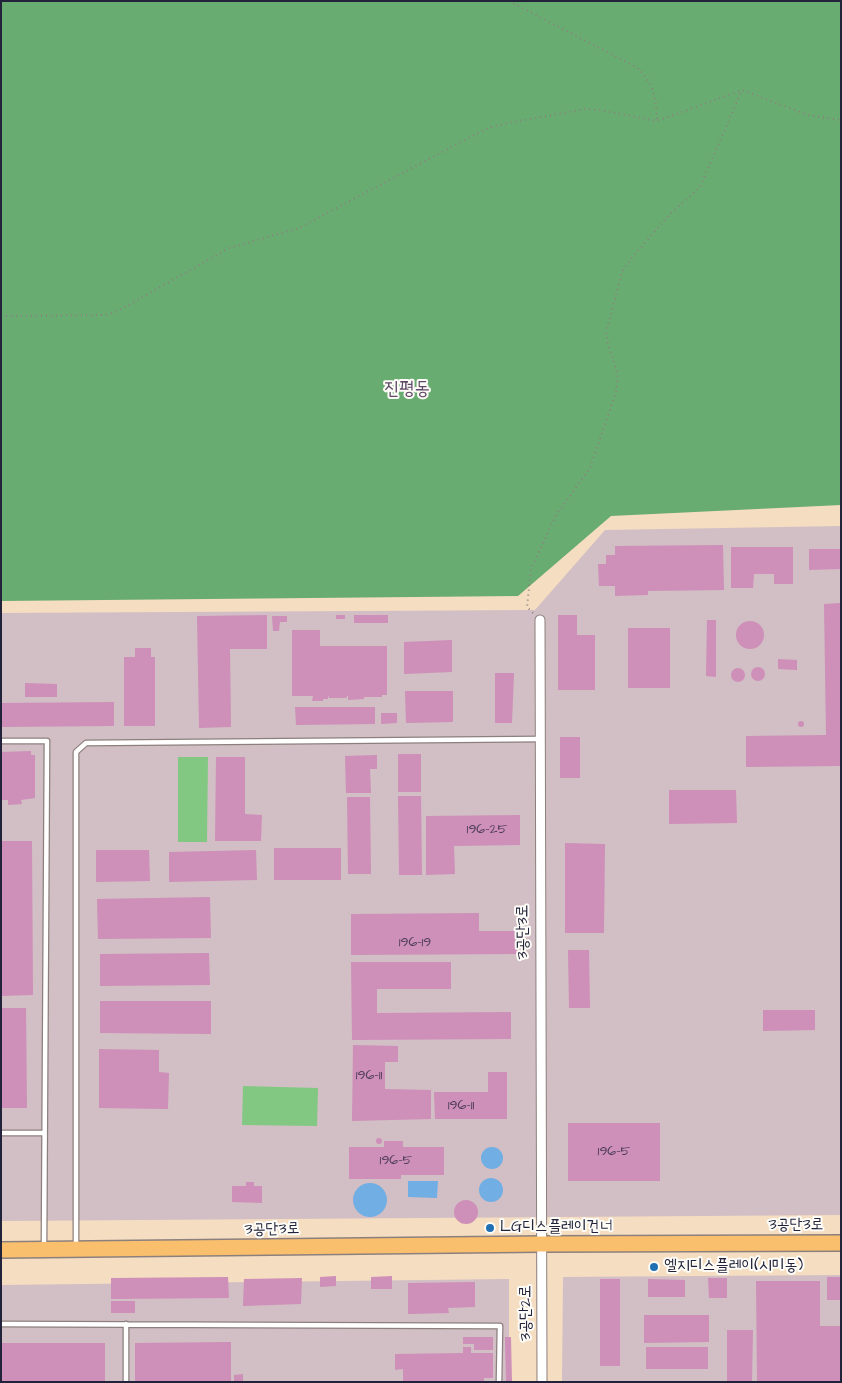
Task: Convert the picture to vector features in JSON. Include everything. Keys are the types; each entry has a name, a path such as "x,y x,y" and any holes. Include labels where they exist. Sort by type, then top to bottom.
{"main road":[{"name":"3공단3로","path":"1,1250 841,1243"}],"street":[{"name":"3공단3로","path":"540,620 542,1244"},
{"name":"3공단2로","path":"542,1244 542,1382"}],"lane":[{"path":"76,1249 76,752 86,743 540,739"},
{"path":"1,741 47,741 44,1250"},
{"path":"1,1132 44,1133"},
{"path":"1,1324 500,1326 499,1382"},
{"path":"126,1324 126,1382"}],"path":[{"path":"509,1 636,67 650,82 655,92 657,120"},
{"path":"540,620 527,607 531,569 556,515 590,468 616,392 618,376 606,333 622,272 670,214 700,187 742,90"},
{"path":"1,316 105,315 118,310 229,248 299,228 491,127 585,109 657,120 742,90 808,115 841,120"}],"shaded area":[{"path":"841,526 841,1215 1,1221 1,613 535,610 605,530"},
{"path":"841,1275 841,1382 562,1382 563,1277"},
{"path":"509,1279 509,1382 1,1382 1,1285"}],"green space":[{"path":"1,1 841,1 841,505 611,516 518,596 1,601"},
{"path":"178,757 208,757 207,842 178,842"},
{"path":"243,1086 318,1088 317,1126 242,1125"}],"water":[{"path":"492,1147 500,1150 503,1158 500,1166 492,1169 484,1166 481,1158 484,1150"},
{"path":"491,1178 500,1181 503,1190 500,1199 491,1202 482,1199 479,1190 482,1181"},
{"path":"408,1181 438,1181 437,1198 408,1197"},
{"path":"370,1183 377,1184 382,1188 386,1193 386,1207 382,1212 377,1216 370,1217 363,1216 358,1212 354,1207 353,1200 354,1193 358,1188 363,1184"}],"building":[{"path":"723,545 724,590 648,591 648,595 615,596 615,586 599,586 598,564 606,564 606,555 615,555 615,546"},
{"path":"731,547 793,547 793,584 774,584 774,574 754,574 753,588 731,588"},
{"path":"809,549 841,549 841,569 809,570"},
{"path":"841,603 841,766 746,767 746,736 826,735 824,604"},
{"path":"267,615 267,649 230,649 231,727 199,728 197,616"},
{"path":"336,615 345,615 345,619 336,619"},
{"path":"354,615 388,615 388,623 354,623"},
{"path":"558,615 577,615 577,635 595,635 595,690 558,690"},
{"path":"272,616 287,616 287,622 280,622 279,631 273,631"},
{"path":"707,620 716,620 716,677 706,676"},
{"path":"750,621 760,625 764,635 760,645 750,649 740,645 736,635 740,625"},
{"path":"628,628 670,628 670,688 628,688"},
{"path":"292,630 320,630 320,646 387,646 387,695 348,700 348,695 346,698 329,698 328,695 328,699 323,699 323,701 312,701 313,696 292,696"},
{"path":"452,640 452,672 404,674 404,642"},
{"path":"135,648 151,648 151,657 155,657 155,726 124,726 124,657 135,657"},
{"path":"778,659 797,660 797,670 778,669"},
{"path":"755,667 761,667 765,674 761,681 755,681 751,677 751,671"},
{"path":"735,668 741,668 745,675 741,682 735,682 731,678 731,672"},
{"path":"495,673 514,673 512,723 495,723"},
{"path":"25,683 57,684 57,697 25,697"},
{"path":"405,691 453,691 453,722 406,723"},
{"path":"114,702 114,726 1,727 1,703"},
{"path":"295,707 375,707 375,724 296,725"},
{"path":"381,713 397,713 397,723 381,724"},
{"path":"801,721 804,724 801,727 798,724"},
{"path":"560,737 580,737 580,778 560,778"},
{"path":"31,751 31,755 35,755 35,798 21,800 22,804 8,805 8,800 1,800 1,752"},
{"path":"398,754 421,754 421,792 398,792"},
{"path":"377,755 377,769 370,769 371,793 346,793 345,756"},
{"path":"216,757 245,757 245,814 262,815 261,841 215,841"},
{"path":"669,790 736,790 737,823 669,824"},
{"path":"398,796 421,796 422,875 399,875"},
{"path":"347,797 370,797 371,874 348,874"},
{"path":"520,815 520,845 454,846 455,874 426,875 426,816"},
{"path":"1,841 32,841 33,995 1,996"},
{"path":"565,843 605,844 604,933 565,933"},
{"path":"274,848 341,848 341,880 274,880"},
{"path":"96,850 149,850 150,881 96,882"},
{"path":"256,850 257,880 169,882 169,852"},
{"path":"210,897 211,938 98,939 97,899"},
{"path":"479,913 479,931 517,931 517,954 351,955 351,914"},
{"path":"568,950 589,950 590,1008 569,1008"},
{"path":"209,953 210,985 100,986 100,954"},
{"path":"351,962 451,962 451,989 377,989 377,1013 511,1012 511,1039 352,1040"},
{"path":"100,1001 211,1001 211,1034 100,1033"},
{"path":"1,1008 26,1008 27,1108 1,1108"},
{"path":"763,1010 815,1010 815,1030 763,1031"},
{"path":"353,1045 398,1046 398,1062 385,1062 385,1089 431,1090 431,1119 352,1121"},
{"path":"99,1049 159,1050 159,1072 169,1073 168,1109 99,1108"},
{"path":"488,1072 507,1072 507,1119 435,1119 434,1092 488,1092"},
{"path":"568,1123 660,1123 660,1181 568,1181"},
{"path":"379,1138 382,1141 379,1144 376,1141"},
{"path":"384,1141 403,1141 403,1147 444,1147 444,1175 401,1175 401,1179 349,1179 349,1147 384,1147"},
{"path":"246,1182 254,1182 254,1186 262,1186 262,1203 232,1202 232,1186 246,1186"},
{"path":"466,1200 474,1204 478,1212 474,1220 466,1224 458,1220 454,1212 458,1204"},
{"path":"336,1276 336,1286 320,1287 320,1277"},
{"path":"392,1276 392,1289 371,1289 371,1277"},
{"path":"228,1277 229,1298 111,1299 111,1278"},
{"path":"827,1277 841,1277 841,1300 827,1300"},
{"path":"302,1278 301,1304 243,1306 244,1279"},
{"path":"708,1278 727,1278 727,1298 709,1298"},
{"path":"600,1279 620,1279 620,1366 600,1366"},
{"path":"648,1279 685,1280 685,1297 648,1297"},
{"path":"756,1281 820,1281 820,1326 841,1326 841,1382 757,1382"},
{"path":"475,1282 475,1307 448,1308 449,1313 408,1314 408,1283"},
{"path":"111,1301 135,1301 135,1313 111,1313"},
{"path":"644,1315 709,1315 709,1342 644,1343"},
{"path":"727,1330 753,1330 752,1382 727,1382"},
{"path":"463,1337 493,1337 493,1350 474,1350 474,1344 463,1344"},
{"path":"505,1337 511,1337 512,1382 506,1382"},
{"path":"231,1342 231,1382 135,1382 135,1343"},
{"path":"1,1343 105,1343 105,1382 1,1382"},
{"path":"463,1347 471,1347 471,1353 493,1353 493,1378 484,1378 484,1382 403,1382 403,1369 395,1370 395,1354 463,1353"},
{"path":"646,1347 708,1347 708,1369 646,1369"},
{"path":"243,1374 243,1382 234,1382 234,1375"}],"place":[{"name":"LG디스플레이건너","path":"490,1228"},
{"name":"엘지디스플레이(시미동)","path":"654,1267"}],"district":[{"name":"진평동","path":"407,390"}]}
